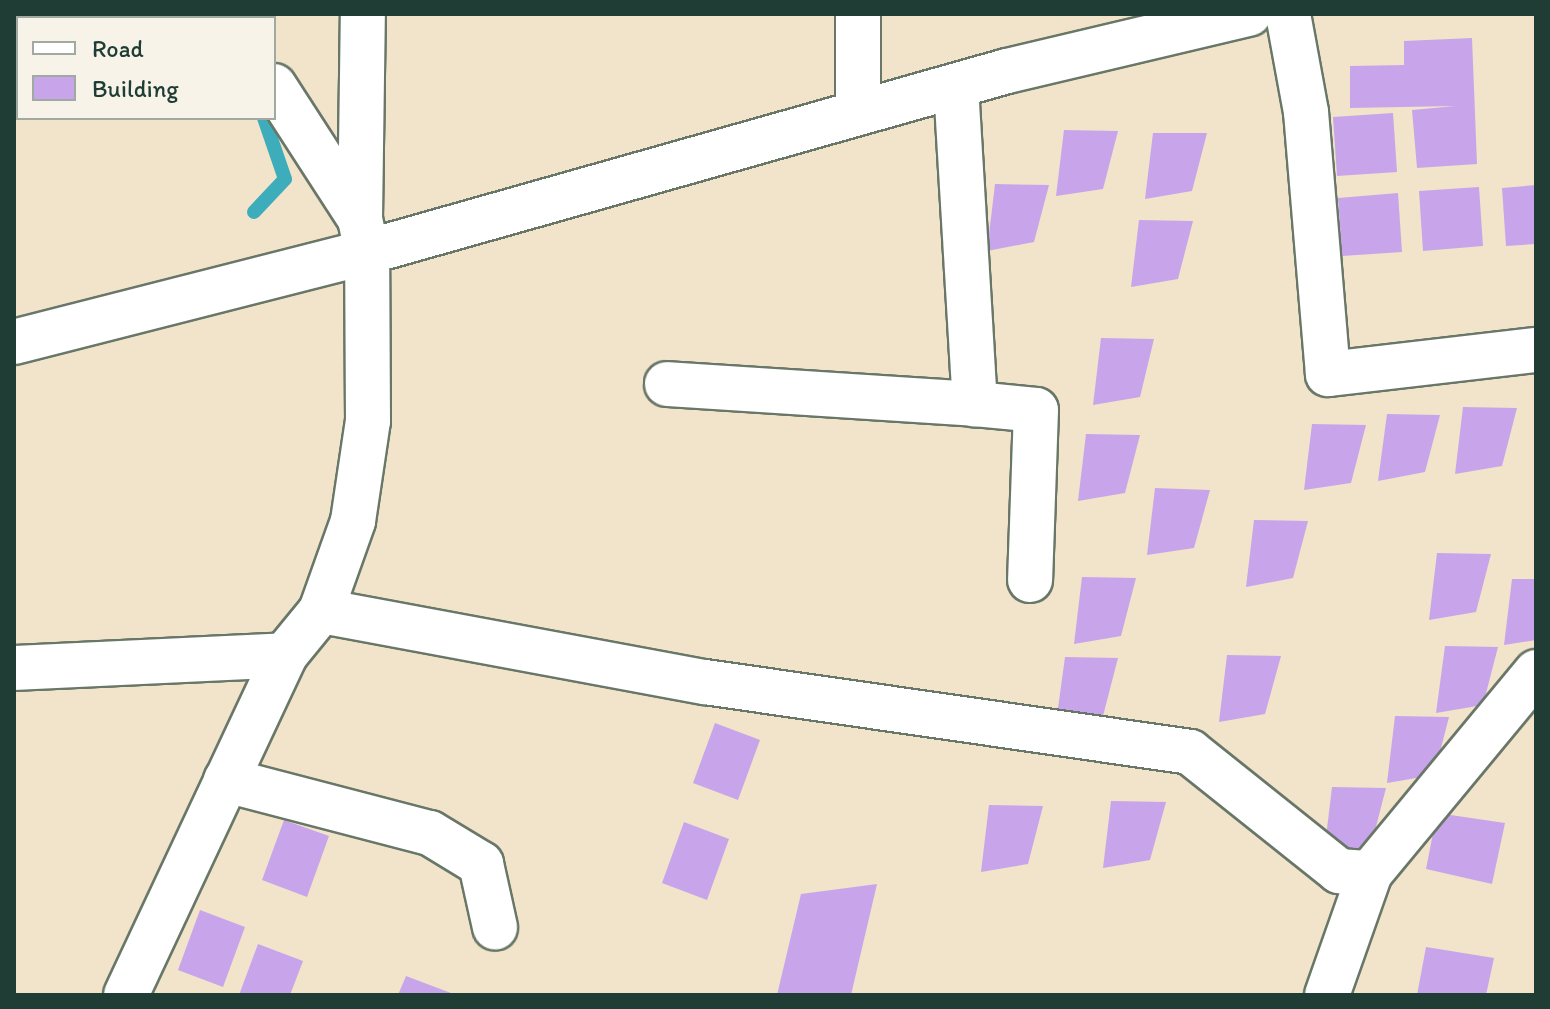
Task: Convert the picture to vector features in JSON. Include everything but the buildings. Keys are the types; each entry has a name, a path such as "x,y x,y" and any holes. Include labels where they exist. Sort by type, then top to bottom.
{"street":[{"path":"126,995 285,655 321,611 353,521 368,421 363,236 363,14"},
{"path":"858,14 858,113"},
{"path":"14,342 363,236 1249,14"},
{"path":"1288,14 1306,112 1328,374 1536,350"},
{"path":"956,86 975,404"},
{"path":"276,89 363,236"},
{"path":"667,384 1036,410 1030,580"},
{"path":"321,611 705,682 1190,752 1339,871 1370,873"},
{"path":"14,668 285,655"},
{"path":"1327,995 1370,873 1536,672"},
{"path":"226,780 430,833 481,864 495,927"}],"waterway":[{"path":"254,212 285,179 265,120"}]}
